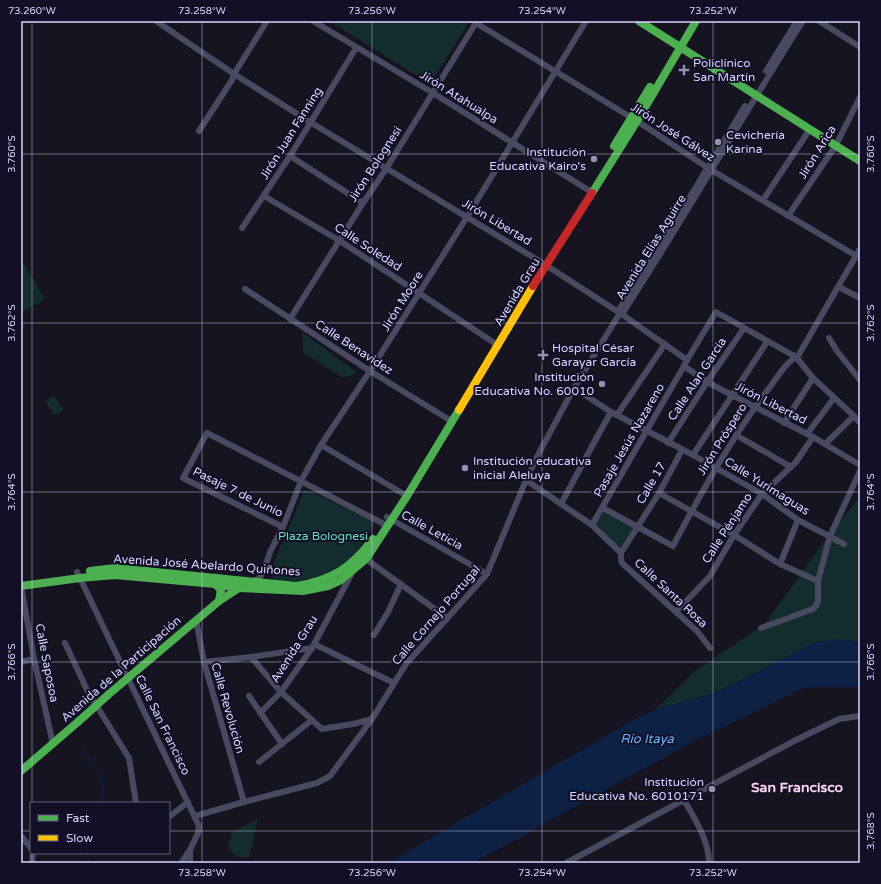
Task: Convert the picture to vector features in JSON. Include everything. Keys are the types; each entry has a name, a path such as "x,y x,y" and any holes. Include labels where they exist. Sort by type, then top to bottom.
{"main road":[{"path":"639,21 860,161"},
{"path":"647,21 668,34 679,45"},
{"name":"Avenida Grau","path":"679,45 690,21"},
{"name":"Avenida Grau","path":"303,591 328,586 341,580 366,559 544,264 590,192 679,45 696,21"},
{"name":"Avenida José Abelardo Quiñones","path":"21,585 116,568 296,586 311,584 340,573 353,563 387,522"},
{"name":"Avenida José Abelardo Quiñones","path":"21,580 78,575 115,575 215,584 239,588 303,591"},
{"path":"215,584 221,590 219,601"},
{"name":"Avenida de la Participación","path":"21,771 196,620 219,601 239,588"}],"street":[{"name":"Jirón Libertad","path":"156,21 163,23 234,74 310,122 544,264 620,313 665,344 707,382 825,444 860,465"},
{"path":"199,131 232,80 234,74 267,21"},
{"name":"Jirón Atahualpa","path":"313,21 433,93 590,192"},
{"name":"Jirón Moore","path":"239,588 253,582 263,573 301,481 321,445 420,293 586,21"},
{"name":"Avenida Elías Aguirre","path":"620,313 620,308 668,237 710,169 797,21"},
{"name":"Avenida Elías Aguirre","path":"754,94 803,21"},
{"path":"819,21 860,47"},
{"name":"Jirón José Gálvez","path":"476,22 710,169 858,257"},
{"name":"Jirón Bolognesi","path":"290,319 386,169 476,22"},
{"name":"Jirón Juan Fanning","path":"242,228 290,156 356,48"},
{"name":"Jirón Arica","path":"788,216 836,145 860,97"},
{"path":"764,200 810,129"},
{"path":"290,156 363,203"},
{"name":"Calle Soledad","path":"264,196 340,241 496,344"},
{"name":"Jirón Próspero","path":"638,527 673,546 691,511 736,435 789,361 798,356 858,257 860,249"},
{"path":"839,287 860,298"},
{"name":"Calle Benavidez","path":"245,289 370,371 450,420"},
{"name":"Pasaje Jesús Nazareno","path":"592,525 716,312 744,328"},
{"name":"Calle Cornejo Portugal","path":"195,816 325,780 330,776 372,719 415,652 487,574 526,480 539,453 574,388 620,313"},
{"path":"744,328 796,357 813,378 860,423"},
{"name":"Calle Alan García","path":"668,442 744,328"},
{"path":"829,338 837,351 860,380"},
{"path":"693,455 767,342"},
{"path":"561,504 597,436 665,344"},
{"path":"784,423 813,378"},
{"name":"Calle Yurimaguas","path":"574,388 614,414 693,455 762,494 798,520 844,544"},
{"name":"Calle Pénjamo","path":"676,612 710,576 734,535 762,494 796,462 810,436 834,398"},
{"path":"825,444 854,416"},
{"name":"Calle Leticia","path":"183,478 207,433 301,481 387,522 487,574"},
{"path":"736,435 791,467"},
{"path":"321,445 405,494"},
{"name":"Calle 17","path":"621,553 659,493 682,450"},
{"path":"761,628 813,610 816,606 818,601 818,581 830,536 860,471"},
{"name":"Pasaje 7 de Junio","path":"183,478 283,527"},
{"name":"Calle Santa Rosa","path":"526,480 592,525 621,553 622,563 697,631 710,648"},
{"path":"659,493 734,535 780,564 818,581"},
{"path":"603,508 638,527"},
{"path":"780,564 798,520"},
{"path":"366,559 447,618"},
{"name":"Avenida Grau","path":"260,713 281,692 313,646 352,572"},
{"name":"Calle San Francisco","path":"78,575 199,826 198,833 190,850 190,863"},
{"path":"374,635 388,612 401,584"},
{"name":"Calle Saposoa","path":"21,585 34,659 53,744"},
{"name":"Calle Revolución","path":"196,620 204,662 244,802"},
{"path":"65,643 88,692 129,758 136,802"},
{"path":"204,662 251,657 313,646 394,683"},
{"path":"251,657 281,692 322,728 325,729 353,724 372,719"},
{"path":"21,662 34,659"},
{"path":"249,696 282,744"},
{"path":"566,863 796,740 839,719 860,716"},
{"path":"259,762 312,720"},
{"path":"684,800 696,820 709,853 709,863"},
{"path":"170,816 188,802"},
{"path":"21,836 30,847"},
{"path":"181,863 190,850"}],"green space":[{"path":"329,21 470,21 430,84"},
{"path":"21,259 45,299 21,313"},
{"path":"302,332 358,373 343,378 303,352"},
{"path":"55,396 63,410 55,415 45,401"},
{"name":"Plaza Bolognesi","path":"305,489 373,521 374,525 351,559 344,565 315,578 294,581 275,581 272,576 272,567"},
{"path":"860,497 860,642 815,642 717,692 655,710 695,671 765,624 834,528"},
{"path":"604,510 635,528 622,550 595,524"},
{"path":"258,819 249,858 238,857 228,848 232,832"}],"water":[{"name":"Río Itaya","path":"842,639 860,642 860,687 805,687 688,744 473,863 388,863 640,716 658,709 717,692 815,642"}],"waterway":[{"path":"82,749 99,772 103,786 103,795 101,802"},
{"path":"86,854 91,863"}],"traffic: fast":[{"path":"639,21 860,161"},
{"path":"592,193 637,121 696,21"},
{"path":"614,146 650,87"},
{"path":"21,586 115,575 215,584 239,588 303,591 328,586 341,580 366,559 407,496 459,410"},
{"path":"90,571 115,568 296,586 321,580 340,571 357,558 373,539"},
{"path":"215,584 221,590 219,601"},
{"path":"109,694 219,601 239,588"},
{"path":"79,721 109,694"},
{"path":"21,771 79,721"}],"traffic: slow":[{"path":"459,410 533,286"}],"traffic: jam":[{"path":"533,286 592,193"}],"place":[{"name":"Policlínico San Martín","path":"684,70"},
{"name":"Cevichería Karina","path":"718,142"},
{"name":"Institución Educativa Kairo's","path":"594,159"},
{"name":"Hospital César Garayar García","path":"543,355"},
{"name":"Institución Educativa No. 60010","path":"602,384"},
{"name":"Institución educativa inicial Aleluya","path":"465,468"},
{"name":"Institución Educativa No. 6010171","path":"712,789"}],"district":[{"name":"San Francisco","path":"797,787"}]}
